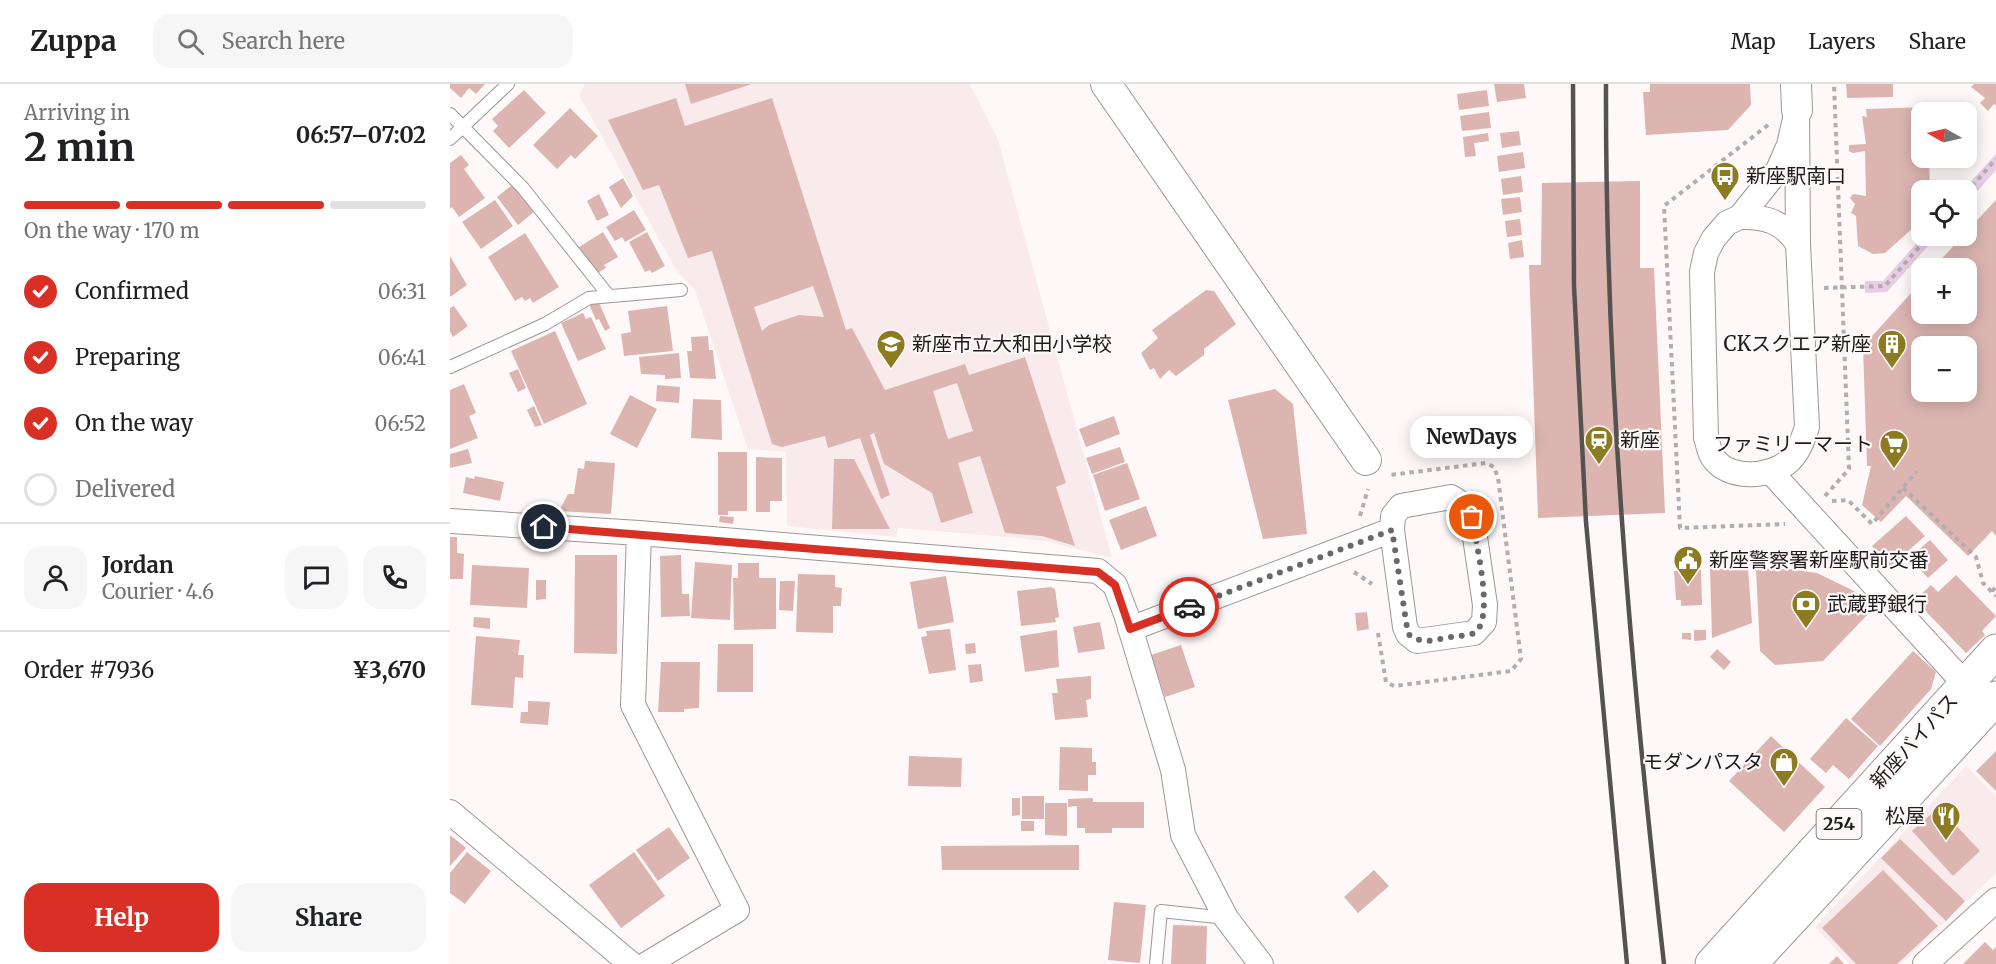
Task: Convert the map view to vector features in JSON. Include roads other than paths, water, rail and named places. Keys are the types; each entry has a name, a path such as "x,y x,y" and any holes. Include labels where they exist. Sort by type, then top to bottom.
{"highway":[{"name":"新座バイパス","path":"1712,964 1996,651"},
{"name":"新座バイパス","path":"1750,964 1996,698"}],"street":[{"path":"1106,84 1370,469"},
{"path":"1797,97 1797,244 1807,427 1801,445 1789,461 1770,471 1742,474 1727,469 1712,457 1706,438 1702,272 1706,253 1714,238 1727,224 1740,217 1778,170 1789,145 1797,97"},
{"path":"1740,217 1757,216 1775,222 1790,232 1797,244"},
{"path":"1770,471 1965,684"},
{"path":"1451,497 1462,504 1472,517 1485,605 1484,622 1474,633 1428,641 1417,641 1408,634 1392,530 1394,516 1401,506 1451,497"},
{"path":"450,521 639,533 1098,572 1115,585 1130,629 1173,770 1183,835 1226,918 1261,964"},
{"path":"1130,629 1392,530"},
{"path":"639,533 633,705 737,910 647,964"},
{"path":"450,812 631,964"},
{"path":"1925,964 1995,902"}],"lane":[{"path":"450,139 508,84"},
{"path":"450,114 523,188 609,296"},
{"path":"450,367 545,324 589,298 681,290"},
{"path":"1156,964 1161,911 1226,918"}],"railway":[{"path":"1573,84 1574,286 1586,522 1627,964"},
{"path":"1606,84 1610,304 1622,525 1641,745 1664,964"}],"place":[{"name":"新座駅南口","path":"1725,202"},
{"name":"新座市立大和田小学校","path":"891,370"},
{"name":"CKスクエア新座","path":"1892,370"},
{"name":"新座","path":"1599,466"},
{"name":"ファミリーマート","path":"1894,470"},
{"name":"NewDays","path":"1472,517"},
{"name":"新座警察署新座駅前交番","path":"1688,586"},
{"name":"武蔵野銀行","path":"1806,630"},
{"name":"モダンパスタ","path":"1784,788"},
{"name":"松屋","path":"1946,842"}]}
